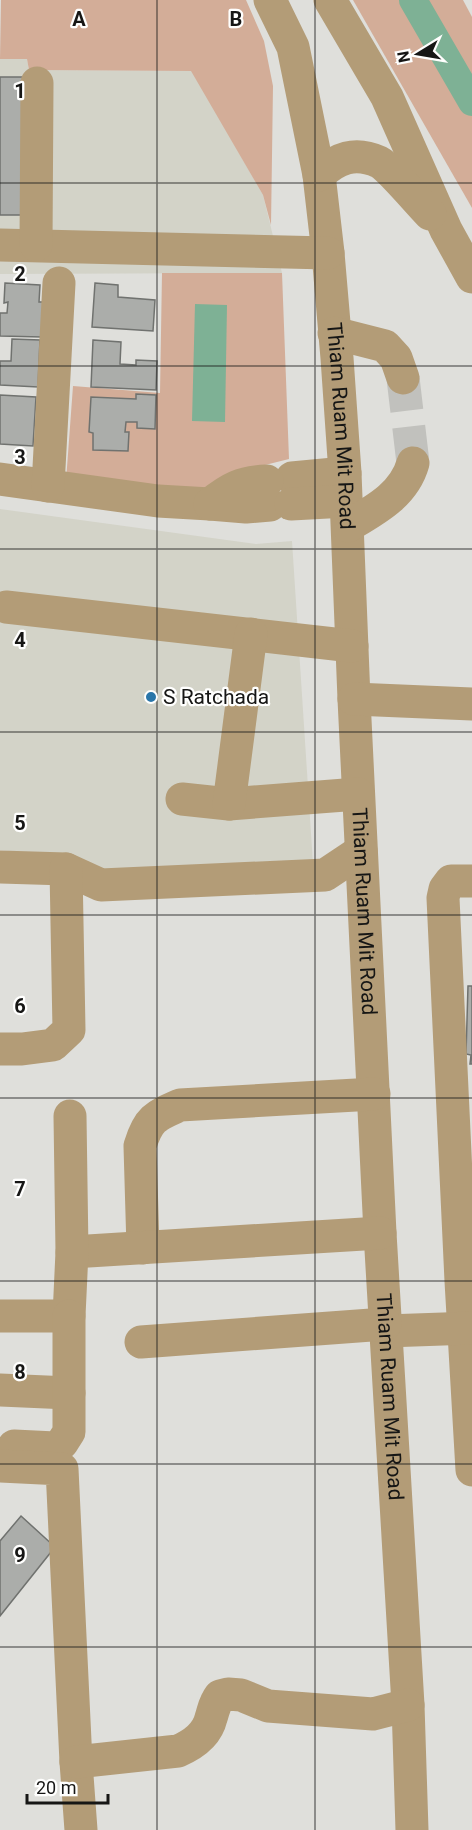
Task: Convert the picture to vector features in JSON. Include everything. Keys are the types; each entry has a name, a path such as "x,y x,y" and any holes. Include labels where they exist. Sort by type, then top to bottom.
{"street":[{"name":"Thiam Ruam Mit Road","path":"270,0 293,47 319,175 328,253 346,500 358,794 380,1233 408,1705 412,1830"},
{"path":"330,0 387,97 446,230 472,277"},
{"path":"36,245 37,83"},
{"path":"319,175 330,165 350,157 381,163 446,230"},
{"path":"0,245 328,253"},
{"path":"48,486 59,283"},
{"path":"334,333 385,346 396,358 403,378"},
{"path":"0,479 158,501 246,507 280,492 385,504 409,478 414,463"},
{"path":"2,606 352,646"},
{"path":"229,804 251,634"},
{"path":"354,699 472,704"},
{"path":"182,799 229,804 358,794"},
{"path":"0,867 66,868 101,885 325,875 361,851"},
{"path":"0,1049 53,1045 69,1030 66,868"},
{"path":"472,881 451,881 445,889 443,898 462,1099 472,1470"},
{"path":"142,1248 140,1146 145,1130 154,1116 180,1105 374,1094"},
{"path":"0,1446 55,1448 62,1443 69,1431 69,1316 72,1252 70,1116"},
{"path":"72,1252 380,1233"},
{"path":"0,1316 69,1316"},
{"path":"141,1342 386,1328 468,1328"},
{"path":"0,1390 69,1392"},
{"path":"0,1466 62,1469 81,1830"},
{"path":"76,1762 178,1751 193,1745 211,1721 213,1705 220,1696 228,1694 241,1695 268,1706 373,1714 408,1705"}],"shaded area":[{"path":"1,0 246,0 264,41 273,86 271,225 263,195 191,71 29,70 27,59 0,59"},
{"path":"353,0 463,0 472,17 472,208"},
{"path":"0,59 27,59 29,70 192,71 263,195 282,273 0,274"},
{"path":"162,273 282,273 289,459 261,466 204,488 66,481 73,386 160,393"},
{"path":"195,304 227,305 225,422 192,421"},
{"name":"S Ratchada","path":"0,509 256,544 292,541 313,864 102,875 64,857 0,850"}],"building":[{"path":"0,77 27,77 29,215 0,215"},
{"path":"5,283 40,285 39,302 43,302 42,337 0,336 0,313 7,313 8,302 4,303"},
{"path":"95,283 118,285 118,297 155,300 153,331 92,327"},
{"path":"12,339 40,340 38,387 0,385 0,361 11,361"},
{"path":"93,340 121,342 120,364 136,365 136,360 157,361 156,390 91,387"},
{"path":"136,394 156,395 155,429 137,428 137,422 126,422 125,432 129,432 128,451 93,450 93,433 89,432 91,397 136,399"},
{"path":"0,395 36,397 33,446 0,444"},
{"path":"468,986 472,986 472,1064 470,1064 471,1055 466,1054"},
{"path":"21,1516 55,1547 0,1616 0,1541"}],"waterway":[{"path":"413,0 472,102"}],"tunnel":[{"path":"403,378 413,463"}],"place":[{"name":"S Ratchada","path":"151,697"}]}
